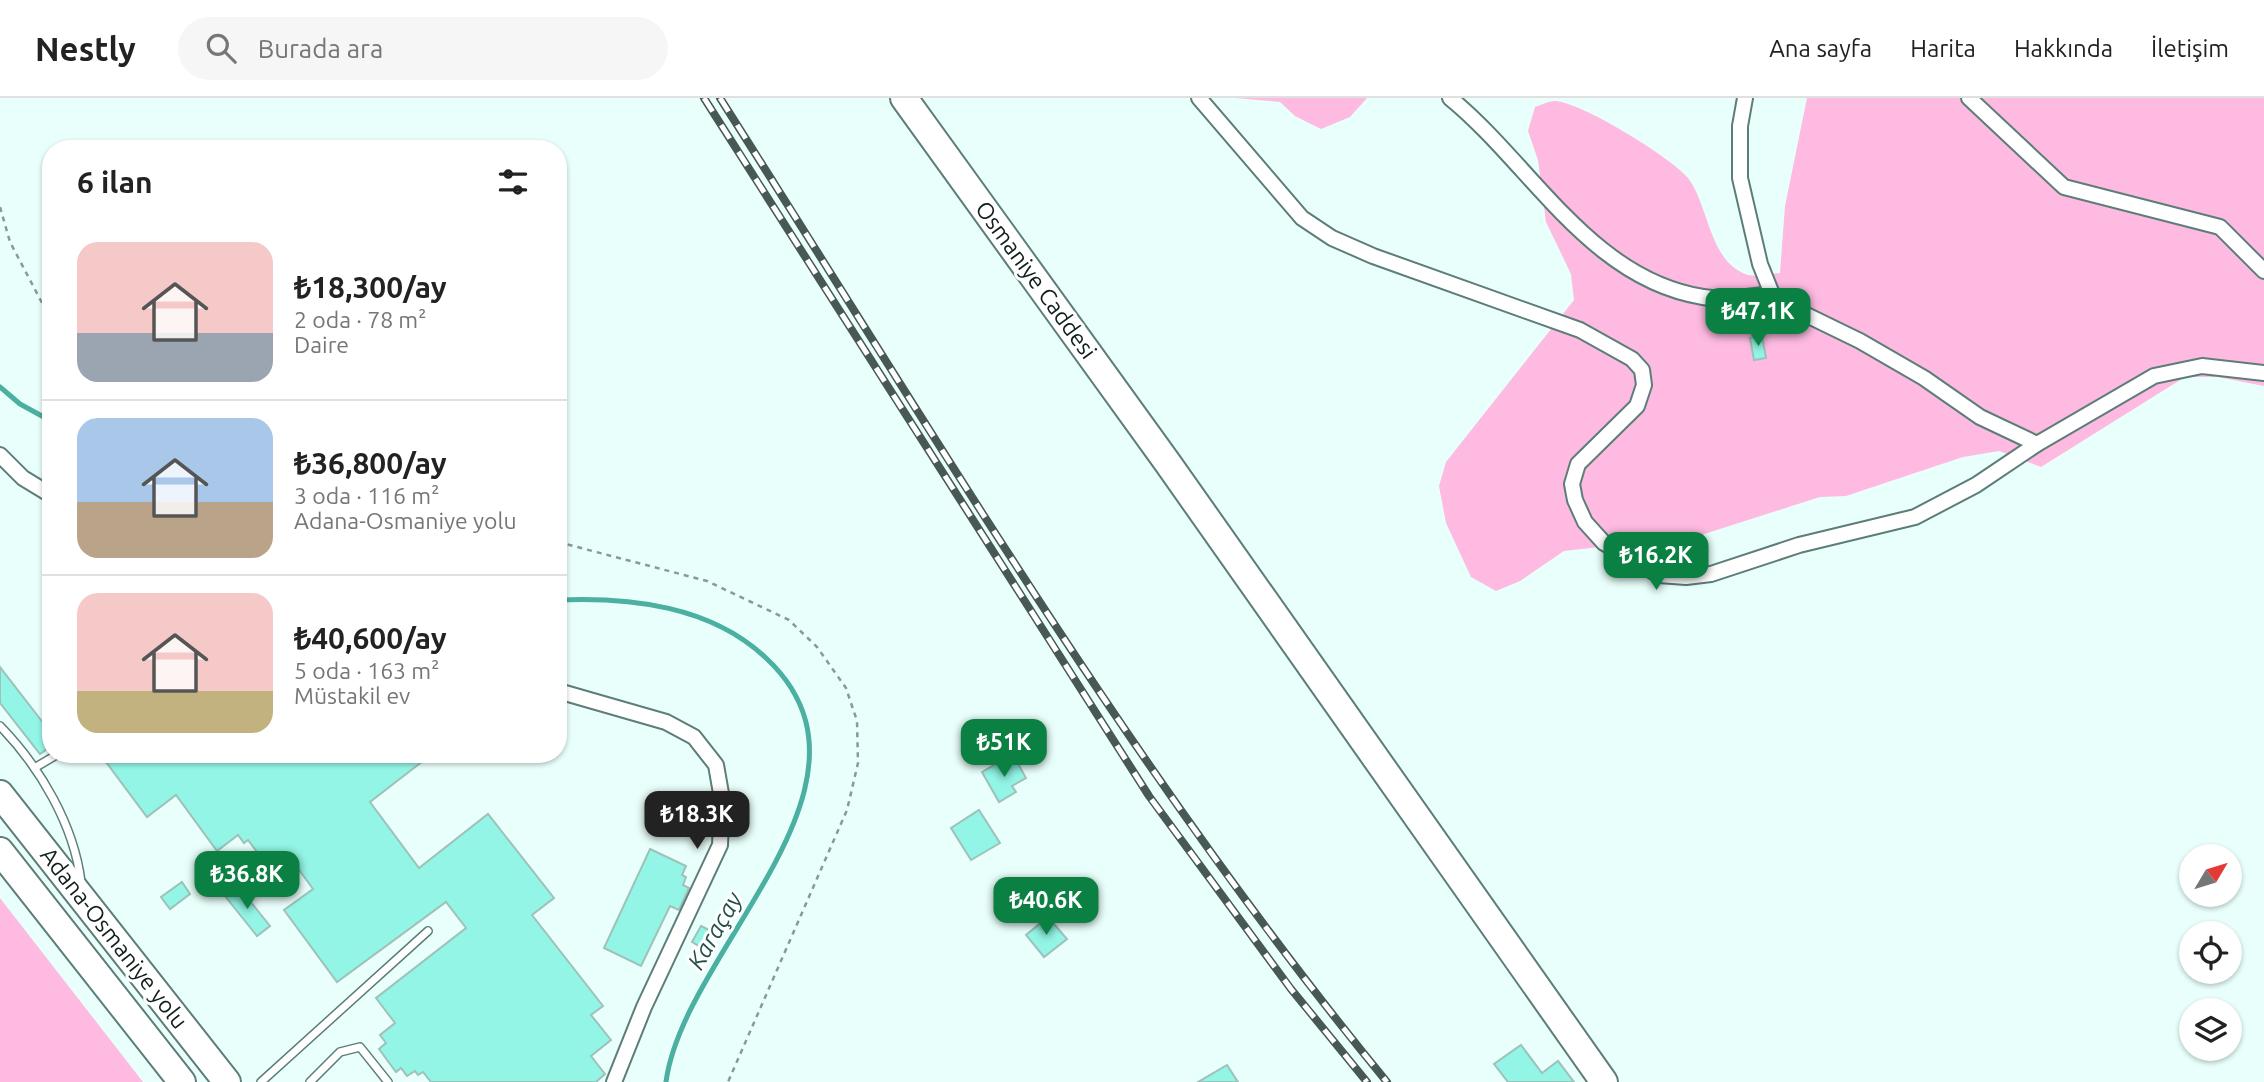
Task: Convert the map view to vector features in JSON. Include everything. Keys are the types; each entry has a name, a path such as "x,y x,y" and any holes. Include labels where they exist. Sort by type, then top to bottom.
{"highway":[{"path":"889,98 1589,1082"},
{"name":"Osmaniye Caddesi","path":"904,98 1167,462 1604,1082"},
{"name":"Adana-Osmaniye yolu","path":"0,794 227,1082"},
{"name":"Adana-Osmaniye yolu","path":"0,851 181,1082"}],"street":[{"path":"1199,98 1302,218 1332,239 1580,330 1632,359 1642,370 1644,385 1637,405 1578,464 1572,484 1575,500 1585,522 1604,543 1659,575 1686,578 1712,575 1798,545 1915,517 1976,485 2036,444 2116,396 2154,376 2177,368 2202,366 2264,373"},
{"path":"1450,98 1495,138 1594,244 1645,277 1703,297 1772,295"},
{"path":"1745,98 1740,126 1740,178 1760,264 1772,295 1786,305 1899,362 1980,418 2036,444"},
{"path":"1969,98 2064,187 2220,227 2264,271"},
{"path":"0,455 23,478 42,490"},
{"path":"567,694 666,722 694,737 716,765 722,799 720,845 644,1007 614,1082"}],"lane":[{"path":"0,726 36,767 78,854 84,900"},
{"path":"36,767 43,763"},
{"path":"261,1082 428,931"},
{"path":"310,1082 340,1052 359,1047 388,1082"}],"path":[{"path":"0,208 10,242 42,303"},
{"path":"567,544 707,581 789,620 817,647 846,688 857,721 858,762 847,810 728,1082"}],"shaded area":[{"path":"1236,98 1367,98 1350,117 1321,129 1295,116 1280,102"},
{"path":"1807,98 2264,98 2264,386 2218,377 2185,377 2041,467 1999,451 1963,457 1846,496 1820,497 1698,536 1564,551 1520,581 1496,591 1471,577 1446,523 1439,486 1446,462 1574,300 1571,274 1546,222 1538,160 1528,131 1535,107 1553,101 1568,104 1625,132 1679,169 1695,189 1717,246 1725,259 1735,268 1756,276 1780,273 1785,206"},
{"path":"0,898 143,1082 0,1082"}],"building":[{"path":"1762,336 1766,358 1754,360 1750,338"},
{"path":"0,667 42,721 42,753 40,754 0,703"},
{"path":"1016,760 1026,778 1012,786 1016,792 999,802 982,772 999,762 1002,768"},
{"path":"107,763 420,763 370,802 419,868 488,814 554,898 532,915 603,1006 591,1015 611,1040 591,1056 605,1074 596,1082 431,1082 423,1072 418,1075 415,1071 407,1076 401,1068 396,1072 379,1049 386,1043 380,1035 395,1023 376,998 466,928 446,902 337,982 284,910 313,889 294,863 275,876 248,840 244,843 238,835 217,851 176,795 147,817"},
{"path":"979,810 1000,843 971,860 951,828"},
{"path":"650,849 686,866 682,875 686,877 683,885 689,888 679,910 670,906 641,966 604,948"},
{"path":"182,882 190,894 170,909 161,897"},
{"path":"238,886 270,926 257,936 225,896"},
{"path":"1048,917 1067,939 1044,957 1026,935"},
{"path":"701,926 713,932 704,949 692,942"},
{"path":"1521,1045 1542,1073 1558,1061 1574,1082 1508,1082 1494,1064"},
{"path":"1227,1065 1238,1082 1198,1082"}],"waterway":[{"name":"Karaçay","path":"0,387 20,404 42,416"},
{"name":"Karaçay","path":"567,600 641,603 669,608 721,627 744,640 766,658 801,707 809,758 798,812 773,867 708,978 681,1031 666,1082"}],"railway":[{"path":"704,98 1149,796 1291,989 1367,1082"},
{"path":"720,98 958,475 1121,724 1206,846 1295,966 1387,1082"}]}
